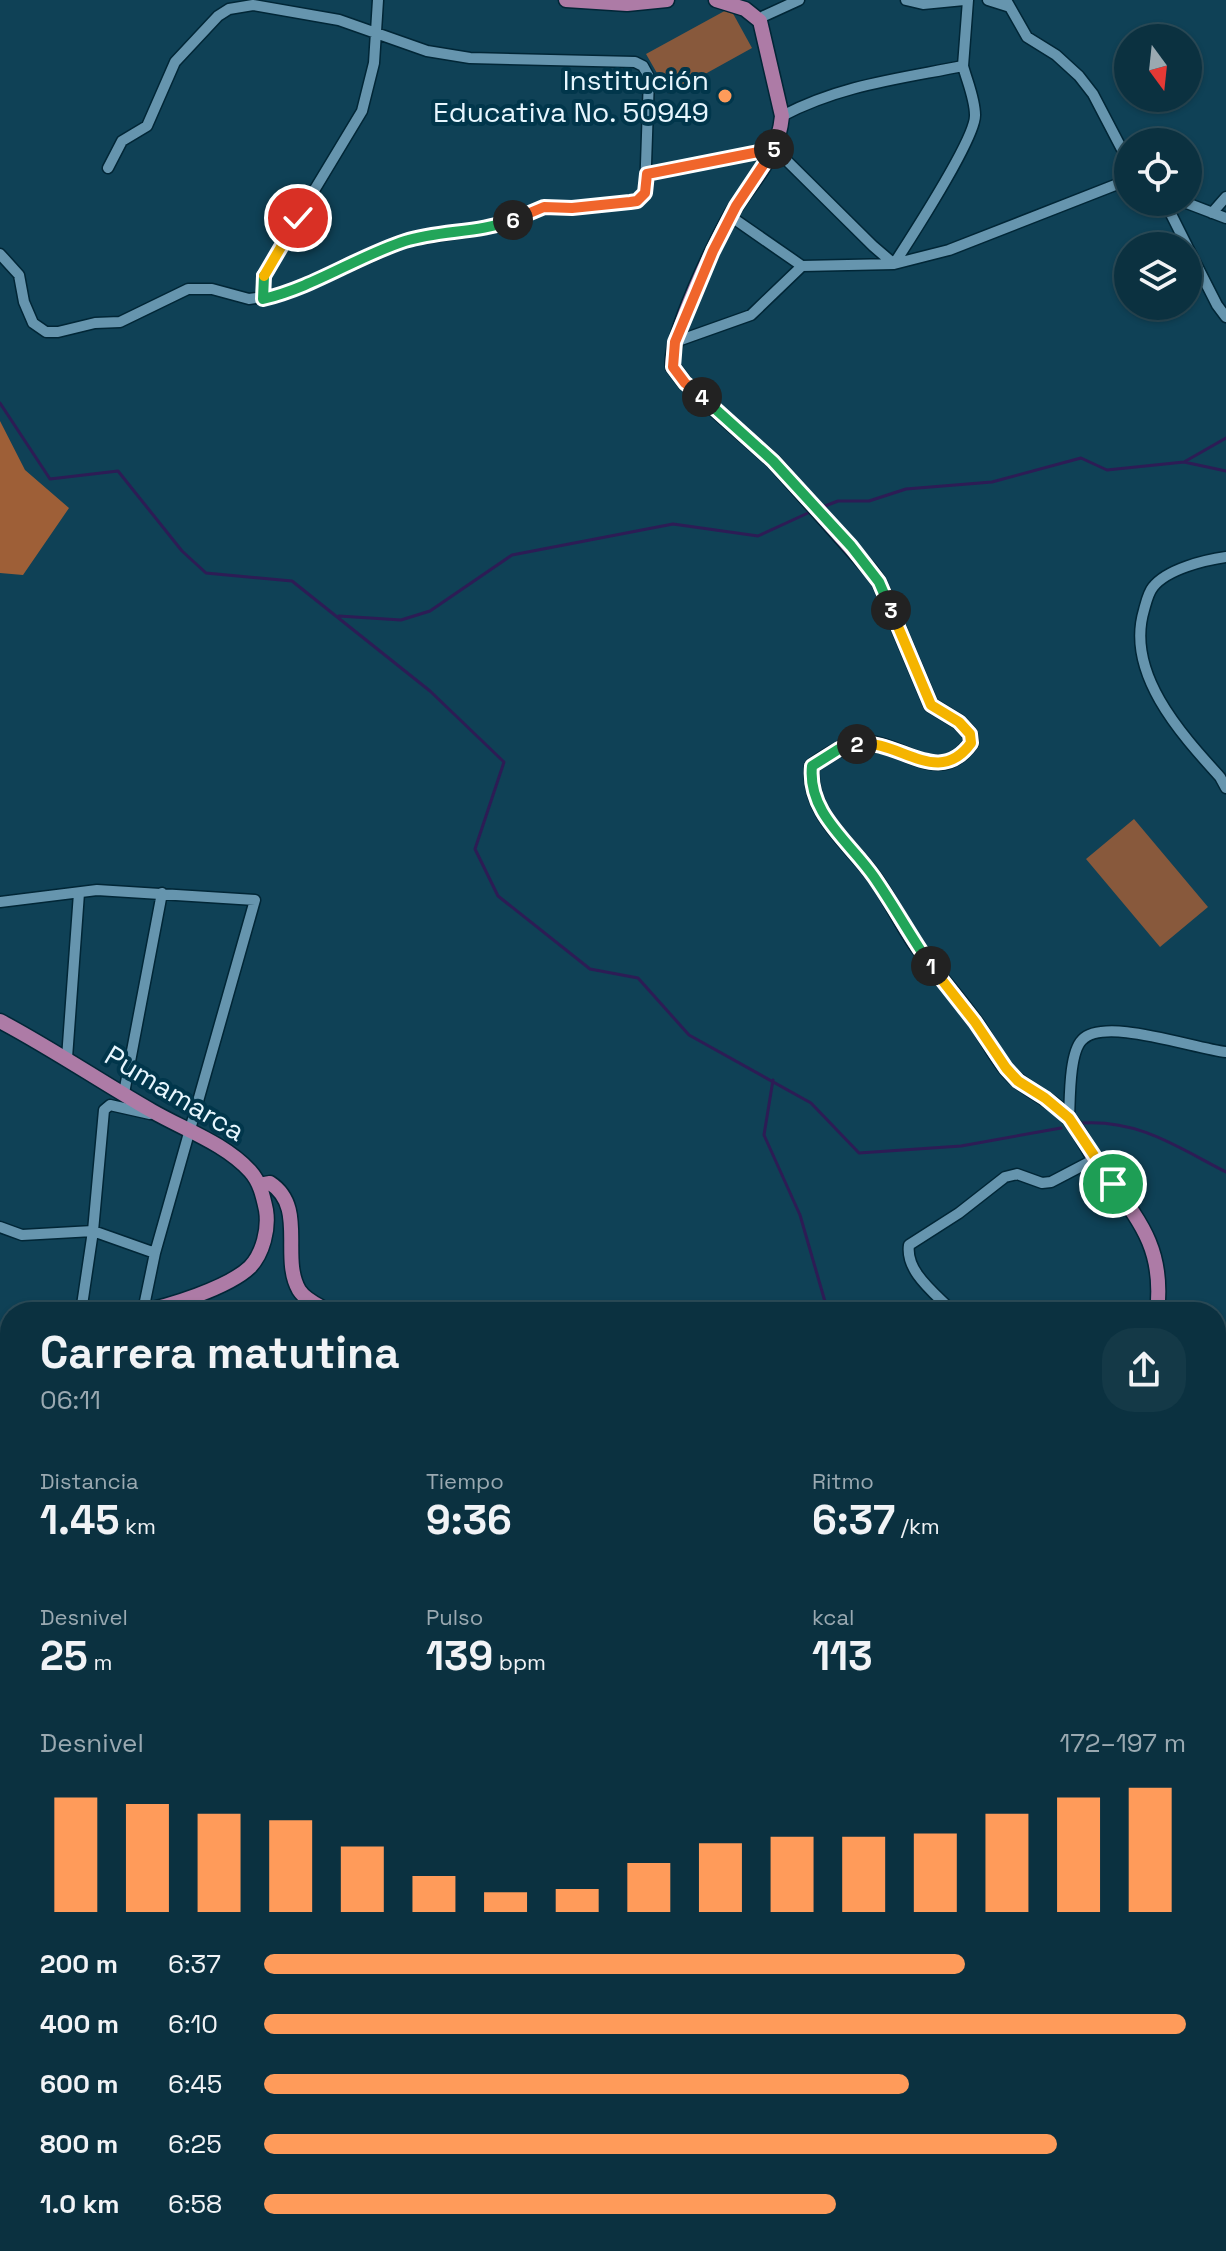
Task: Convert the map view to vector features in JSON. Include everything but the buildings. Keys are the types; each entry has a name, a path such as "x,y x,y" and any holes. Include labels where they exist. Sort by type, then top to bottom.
{"main road":[{"path":"566,0 627,4 667,0"},
{"path":"716,0 745,9 760,21 782,116 775,149 730,216 675,342 672,361 680,377 773,461 871,571 879,582 931,705 959,722 970,734 971,743 964,753 940,763 929,763 868,742 839,749 812,766 811,779 817,801 832,828 872,875 913,941 1006,1068 1018,1081 1069,1118 1145,1231 1154,1253 1157,1302"},
{"name":"Pumamarca","path":"0,1021 67,1058 190,1136 226,1151 250,1171 259,1185 270,1183 277,1188 289,1208 294,1274 299,1289 312,1302"},
{"path":"175,1302 249,1268 263,1244 268,1221 259,1185"}],"street":[{"path":"263,299 262,284 268,267 362,111 374,63 378,0"},
{"path":"760,21 765,15 783,10 799,0"},
{"path":"894,264 972,129 975,113 963,66 966,0 923,4 906,0"},
{"path":"988,0 1006,3 1027,37 1056,55 1086,85 1114,136"},
{"path":"0,254 19,275 24,302 33,323 51,333 95,323 120,322 188,289 212,289 249,299 286,294 392,246 419,237 478,230 510,222 544,207 572,208 637,201 645,193 647,174 649,77 643,66 635,62 470,58 427,51 339,20 253,5 229,9 206,27 175,62 147,126 122,141 108,168"},
{"path":"782,116 814,99 847,89 963,66"},
{"path":"647,174 775,149 894,264"},
{"path":"730,216 802,266 894,264 949,250 1114,185"},
{"path":"1212,213 1226,197"},
{"path":"1202,209 1226,218"},
{"path":"675,342 751,315 802,266"},
{"path":"1202,276 1226,317"},
{"path":"1226,557 1160,580 1152,589 1139,635 1139,650 1146,671 1170,715 1226,788"},
{"path":"0,902 111,890 255,900 143,1302"},
{"path":"67,1058 79,893"},
{"path":"124,1093 162,893"},
{"path":"1069,1118 1074,1058 1081,1040 1096,1032 1143,1034 1226,1052"},
{"path":"82,1302 107,1107 110,1105 149,1114 190,1136"},
{"path":"944,1302 911,1267 907,1254 909,1245 959,1213 1005,1177 1017,1174 1042,1183 1051,1182 1095,1159"},
{"path":"1,1224 22,1235 93,1231 155,1253"}],"shaded area":[{"path":"730,8 752,48 669,94 646,54"},
{"path":"0,421 25,470 69,508 23,575 0,573"},
{"path":"1134,819 1208,907 1160,947 1086,859"}],"waterway":[{"path":"0,403 50,479 118,471 182,551 206,573 292,581 430,691 504,762 475,849 498,896 590,969 638,978 689,1035 811,1103 859,1153 961,1146 1061,1128"},
{"path":"1184,462 1226,438"},
{"path":"825,506 838,501 869,501 906,489 992,482 1081,458 1107,470 1184,462 1226,471"},
{"path":"339,616 401,620 430,611 512,555 673,524 758,536 808,513"},
{"path":"773,1080 764,1135 800,1215 825,1302"},
{"path":"1083,1123 1122,1126 1158,1137 1226,1172"}],"place":[{"name":"Institución Educativa No. 50949","path":"725,96"}],"route":[{"path":"298,218 264,275 263,299 286,294 419,237 478,230 510,222 544,207 572,208 637,201 645,193 647,174 775,149 736,206 713,251 675,342 673,367 685,383 773,461 851,546 879,582 931,705 951,716 970,734 971,743 964,753 940,763 929,763 868,742 839,749 812,766 811,779 817,801 832,828 872,875 913,941 1006,1068 1018,1081 1069,1118 1113,1184"}]}
